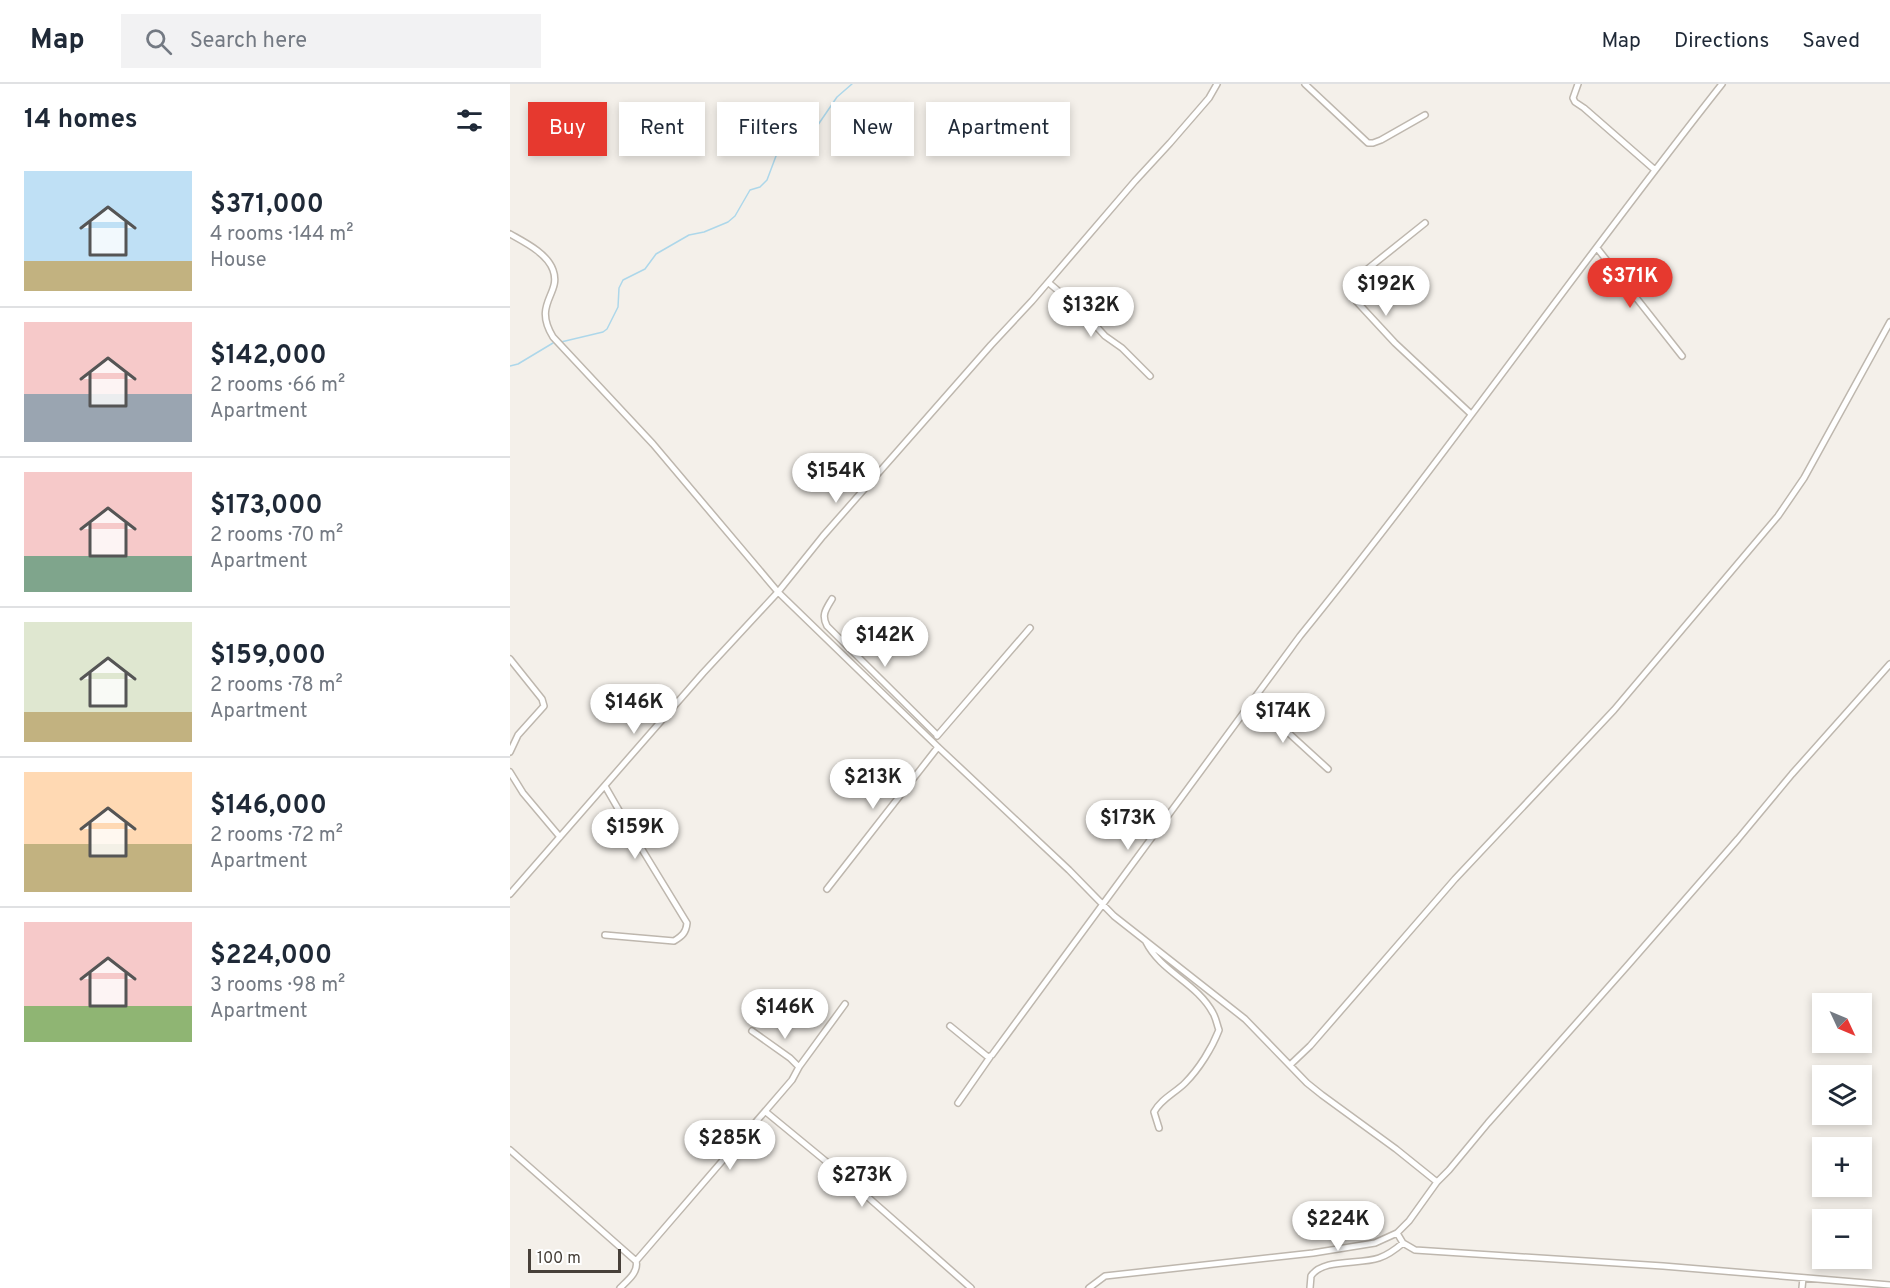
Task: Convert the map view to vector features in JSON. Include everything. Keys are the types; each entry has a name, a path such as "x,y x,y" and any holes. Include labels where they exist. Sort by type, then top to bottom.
{"street":[{"path":"510,894 703,673 778,592 991,345 1049,283 1209,98 1217,84"},
{"path":"1305,84 1368,143 1381,140 1425,115"},
{"path":"1578,84 1573,98 1575,102 1655,170"},
{"path":"957,1102 1300,636 1721,86 1712,84"},
{"path":"1425,223 1365,271 1348,289 1395,343 1471,414"},
{"path":"510,234 544,257 554,271 553,286 544,318 553,337 653,444 778,592 1069,870 1114,916 1245,1019 1322,1095 1437,1182"},
{"path":"1597,248 1682,356"},
{"path":"1049,283 1150,376"},
{"path":"1290,1065 1317,1038 1455,879 1614,710 1778,516 1804,478 1890,322"},
{"path":"832,599 824,614 827,626 937,735"},
{"path":"932,741 1030,628"},
{"path":"510,659 542,699 544,706 518,735 510,752"},
{"path":"1089,1288 1105,1276 1313,1253 1375,1243 1397,1233 1409,1221 1437,1182 1890,664"},
{"path":"1250,704 1282,727 1328,769"},
{"path":"827,889 938,747"},
{"path":"510,772 523,793 560,837"},
{"path":"605,786 687,924 681,937 674,941 605,936"},
{"path":"1145,940 1157,959 1207,1004 1219,1030 1211,1047 1187,1081 1157,1106 1154,1112 1159,1128"},
{"path":"636,1261 766,1112 792,1080 845,1004"},
{"path":"950,1026 990,1057"},
{"path":"752,1032 790,1058 799,1067"},
{"path":"766,1112 845,1177 971,1288"},
{"path":"510,1150 636,1261 635,1271 620,1288"},
{"path":"1397,1233 1403,1243 1415,1250 1663,1266 1890,1286"},
{"path":"1310,1288 1311,1276 1320,1266 1377,1258 1403,1243"},
{"path":"1802,1288 1803,1278"}],"waterway":[{"path":"561,342 603,332 607,329 618,307 619,288 623,280 645,269 656,254 689,235 704,232 728,222 735,216 750,190 760,187 767,180 776,156 794,141 809,138 837,97 852,84"},
{"path":"510,366 518,364 553,343"}]}
